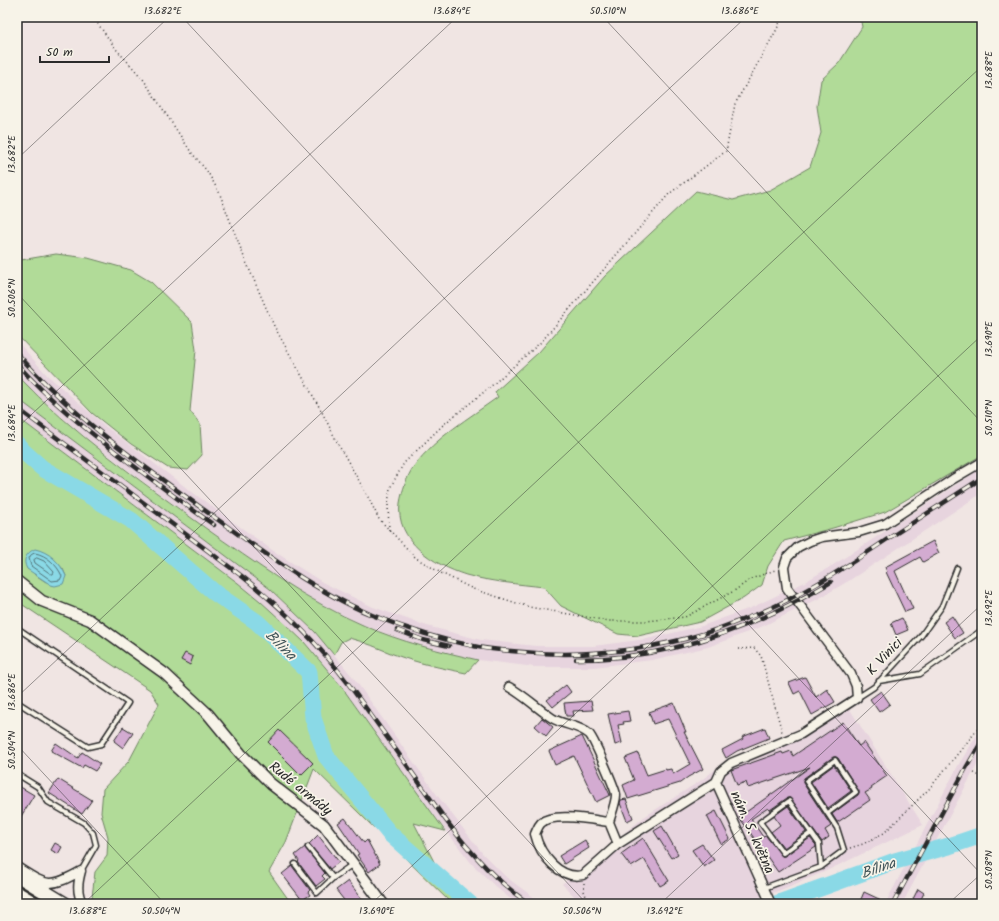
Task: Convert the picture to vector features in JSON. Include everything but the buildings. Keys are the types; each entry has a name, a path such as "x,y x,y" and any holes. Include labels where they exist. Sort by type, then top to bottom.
{"highway":[{"path":"17,875 65,904"},
{"path":"17,893 35,904"}],"street":[{"path":"857,698 856,686 851,674 787,588 784,567 787,558 798,546 810,540 859,532 885,524 953,479 982,462"},
{"name":"Rudé armády","path":"17,581 42,601 90,620 164,674 208,714 241,754 271,784 324,824 383,904"},
{"path":"509,687 520,693 543,712 556,720 584,730 590,735 616,795 609,822 618,844"},
{"name":"K Vinici","path":"801,734 857,698"},
{"name":"nám. 5. května","path":"583,875 618,844 716,782 721,771 731,763 801,734"},
{"name":"nám. 5. května","path":"716,782 771,904"},
{"path":"583,875 576,877 566,874 558,869 549,860 536,839 535,834 538,826 548,819 573,817 609,822"},
{"path":"17,867 39,881 54,884 81,871"},
{"path":"81,871 78,883 79,896 83,904"}],"lane":[{"name":"K Vinici","path":"857,698 874,687 921,636 942,606 957,568"},
{"path":"17,628 128,703 101,744 88,747 17,702"},
{"path":"879,681 920,674 982,630"},
{"path":"765,891 821,867 844,850 837,828 806,781 835,760 856,792 828,813"},
{"path":"17,774 38,787 48,802 84,823 94,833 96,845 81,871"},
{"path":"811,833 782,853 760,822 789,801 819,844 821,867"},
{"path":"308,847 333,878"},
{"path":"295,864 317,893 333,878 353,864"}],"path":[{"path":"93,17 116,49 143,79 191,152 207,171 219,192 244,257 274,326 379,519 416,558 472,589 529,607 609,621 646,621 685,617 734,592 751,579 784,567"},
{"path":"390,530 388,505 390,488 404,463 444,424 489,388 541,342 669,194 726,151 735,104 777,29 782,17"},
{"path":"738,649 754,648 762,656 785,741"},
{"path":"844,850 863,844 884,833 929,789 982,724"},
{"path":"974,773 982,777"},
{"path":"583,875 584,891 589,904"}],"shaded area":[{"path":"17,341 47,375 105,426 272,550 322,582 373,607 427,626 481,640 536,646 593,646 647,639 702,626 753,607 803,583 838,562 982,468 982,493 850,580 818,599 761,627 708,647 652,660 594,667 535,667 478,660 421,647 365,626 312,600 260,567 92,443 31,390 17,375"},
{"path":"17,398 247,571 294,611 315,632 353,677 437,795 483,854 506,877 543,904 517,904 497,888 472,864 425,804 341,686 304,642 260,601 238,583 17,417"},
{"path":"844,700 923,825 824,872 756,899 757,904 582,904 562,884 644,817 700,781 728,760 799,730"},
{"path":"982,727 982,756 902,904 885,904 959,764"}],"green space":[{"path":"860,17 982,17 982,455 885,512 784,541 768,566 762,585 744,598 700,622 638,636 618,634 561,606 544,587 495,581 466,575 441,565 419,550 410,540 400,517 400,503 402,494 407,479 414,466 432,446 464,420 498,397 495,392 539,352 605,276 696,191 733,200 770,190 810,167 821,133 817,106 821,80 839,63 862,27"},
{"path":"56,254 88,258 131,270 151,282 192,322 196,350 190,411 200,424 202,455 188,470 168,468 131,444 92,413 17,335 17,262"},
{"path":"17,375 60,417 131,474 282,581 323,605 379,632 420,646 478,660 466,673 411,660 349,638 341,642 334,655 315,632 270,589 17,398"},
{"path":"17,417 238,583 260,601 304,642 341,686 445,831 414,823 456,904 452,904 314,769 286,842 269,872 291,903 290,904 99,904 92,897 95,872 107,856 108,837 101,813 103,789 129,761 159,704 150,690 17,601","holes":["53,558 63,569 66,576 46,582 34,574"]}],"water":[{"path":"35,549 40,550 54,558 61,566 66,576 63,584 55,586 51,585 27,569 25,563 26,557"}],"waterway":[{"name":"Bílina","path":"17,444 42,468 131,520 215,593 257,622 309,672 313,718 326,756 390,834 470,904"},
{"name":"Bílina","path":"776,904 895,861 982,835"}],"railway":[{"path":"17,353 62,399 112,442 254,546 311,584 352,606 398,625 424,634 490,649 559,654 608,652 656,645 716,630 773,607 824,580 982,478"},
{"path":"17,364 42,390 83,426 214,525"},
{"path":"17,408 243,577 298,626 336,667 462,841 497,878 529,904"},
{"path":"576,659 610,658 643,654 708,638 771,614 802,599 831,582"},
{"path":"397,630 423,640 449,646"},
{"path":"893,904 982,741"}]}
